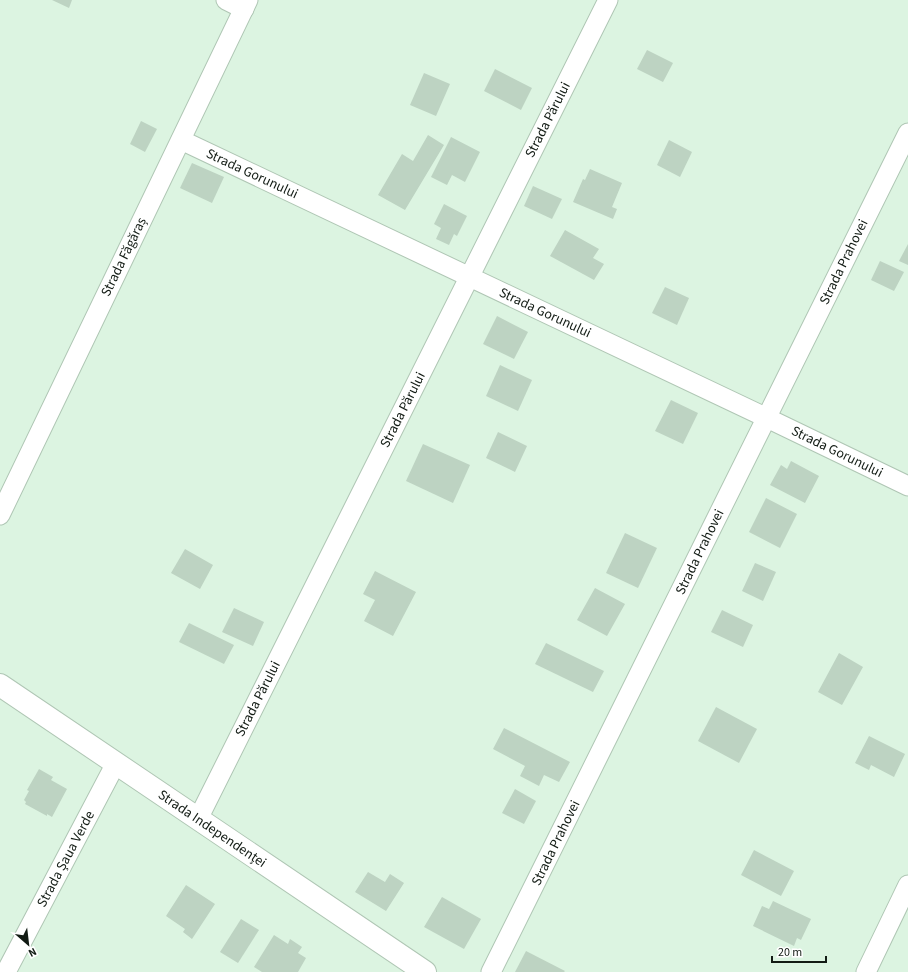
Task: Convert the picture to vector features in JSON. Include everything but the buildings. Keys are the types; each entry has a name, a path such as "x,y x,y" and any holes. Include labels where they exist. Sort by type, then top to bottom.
{"street":[{"path":"226,0 246,4"},
{"name":"Strada Părului","path":"198,819 608,0"},
{"name":"Strada Făgăraș","path":"0,515 246,4"},
{"name":"Strada Prahovei","path":"491,972 908,133"},
{"name":"Strada Gorunului","path":"181,140 908,486"},
{"name":"Strada Independenței","path":"0,685 425,972"},
{"name":"Strada Șaua Verde","path":"6,972 8,951 116,764"},
{"path":"866,972 908,885"}]}
